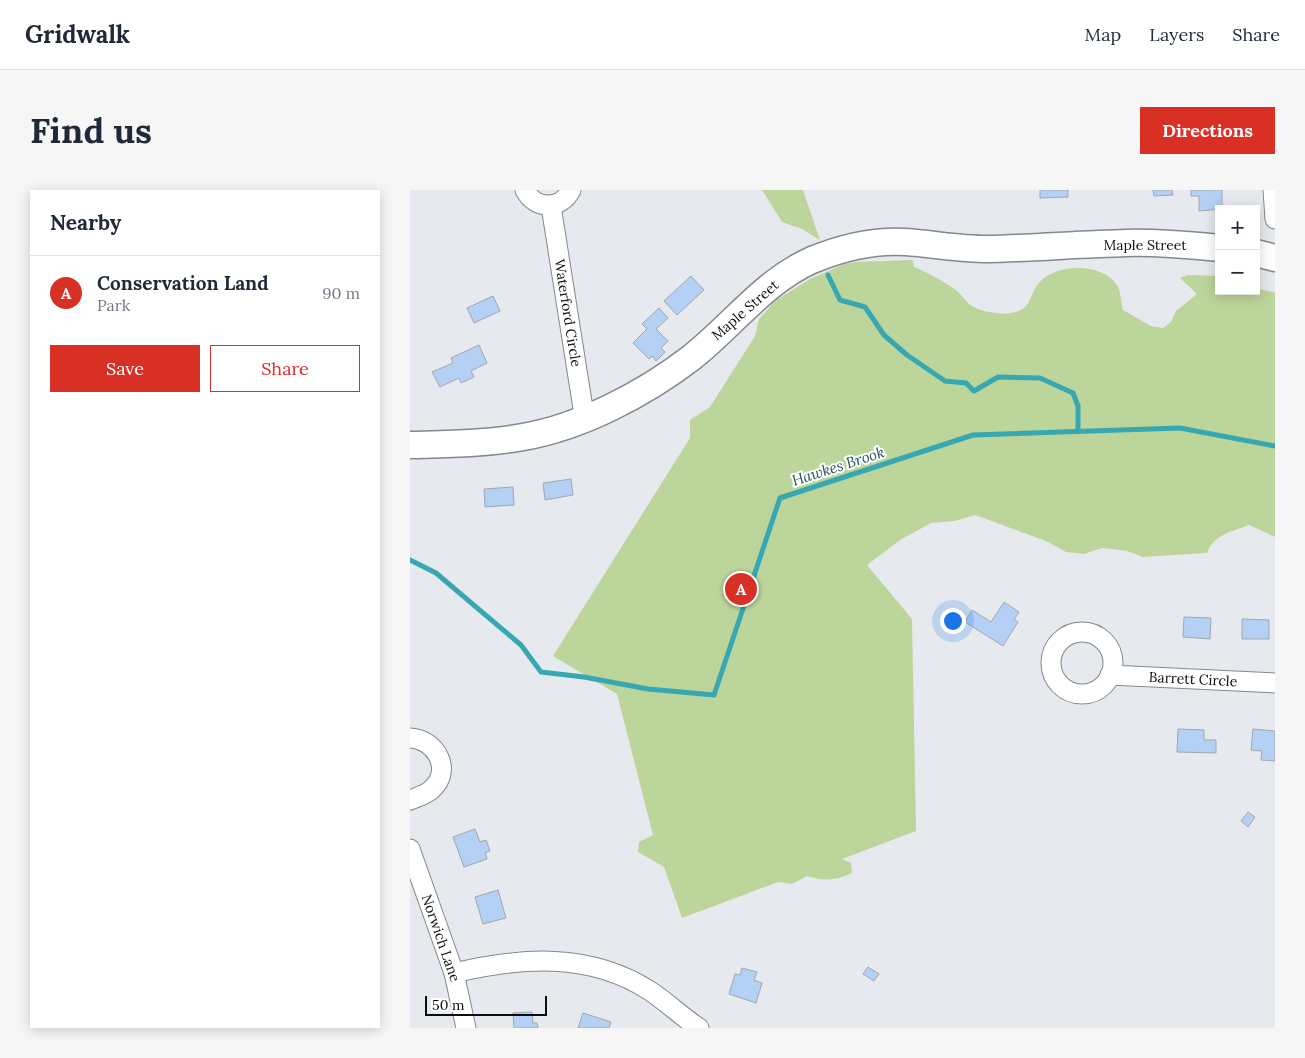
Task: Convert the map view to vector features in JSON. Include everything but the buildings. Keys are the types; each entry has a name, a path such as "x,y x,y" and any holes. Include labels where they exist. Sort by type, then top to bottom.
{"street":[{"path":"525,190 536,203 551,206 566,199 571,190"},
{"path":"1273,190 1275,219"},
{"name":"Waterford Circle","path":"551,206 585,421"},
{"name":"Maple Street","path":"410,445 460,443 523,437 585,421 625,400 690,358 769,286 790,272 833,252 880,242 905,242 969,249 1035,248 1126,243 1175,244 1215,248"},
{"path":"1260,254 1275,258"},
{"name":"Barrett Circle","path":"1110,675 1275,683"},
{"path":"410,738 429,743 437,752 442,765 440,778 433,788 410,800"},
{"name":"Norwich Lane","path":"410,849 454,973 466,1028"},
{"path":"454,973 528,961 554,960 579,963 620,976 649,990 699,1028"}],"green space":[{"path":"762,190 803,190 820,240 802,229 782,222"},
{"path":"913,260 914,267 952,287 972,306 987,312 1002,314 1023,309 1029,302 1035,288 1045,277 1066,269 1090,269 1110,277 1117,285 1123,310 1151,326 1163,328 1171,322 1176,311 1197,294 1180,278 1188,275 1215,276 1215,295 1260,295 1260,290 1275,292 1275,537 1249,525 1219,538 1207,553 1143,557 1127,551 1102,548 1084,554 1066,552 1046,541 975,515 955,521 931,523 900,540 867,565 912,619 916,831 842,859 851,863 852,873 846,876 835,879 819,879 807,876 792,884 778,882 682,918 664,867 638,852 639,842 653,835 617,694 553,656 690,438 690,420 710,407 755,336 759,319 775,301 810,279 842,265 855,262"}],"waterway":[{"path":"828,275 840,300 865,307 884,335 907,355 945,381 966,383 974,391 998,377 1040,378 1073,393 1078,406 1078,431"},
{"name":"Hawkes Brook","path":"410,560 436,573 521,645 541,672 584,677 648,689 714,695 780,498 973,435 1180,428 1275,446"}],"place":[{"name":"Conservation Land","path":"741,589"}]}
